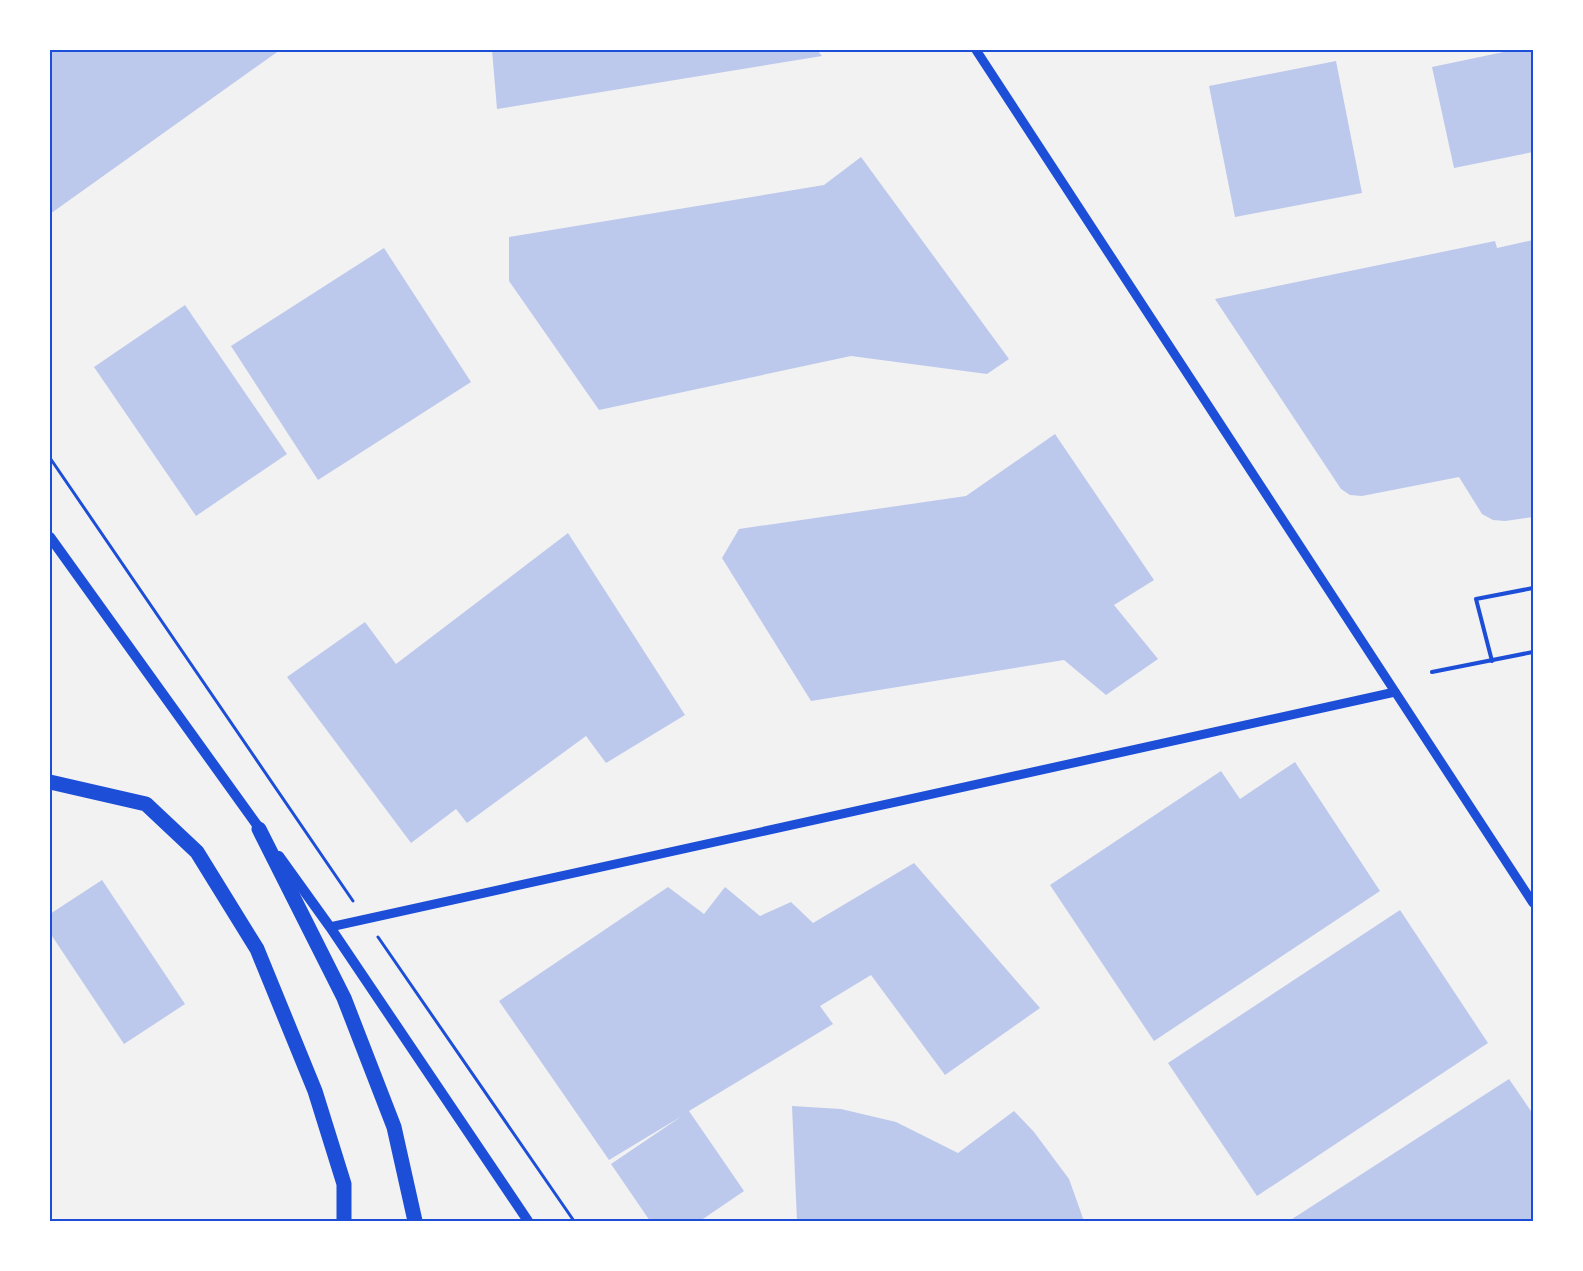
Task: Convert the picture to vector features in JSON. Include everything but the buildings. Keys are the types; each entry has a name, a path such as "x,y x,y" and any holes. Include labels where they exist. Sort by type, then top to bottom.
{"highway":[{"path":"50,782 146,804 197,852 256,948 315,1092 344,1184 344,1221"},
{"path":"259,829 344,998 394,1127 416,1221"}],"main road":[{"path":"50,537 330,927 528,1221"}],"street":[{"path":"976,50 1533,903"},
{"path":"330,927 1395,692"}],"lane":[{"path":"1492,661 1476,599 1533,588"},
{"path":"1432,672 1533,652"}],"path":[{"path":"50,458 574,1221"}]}
